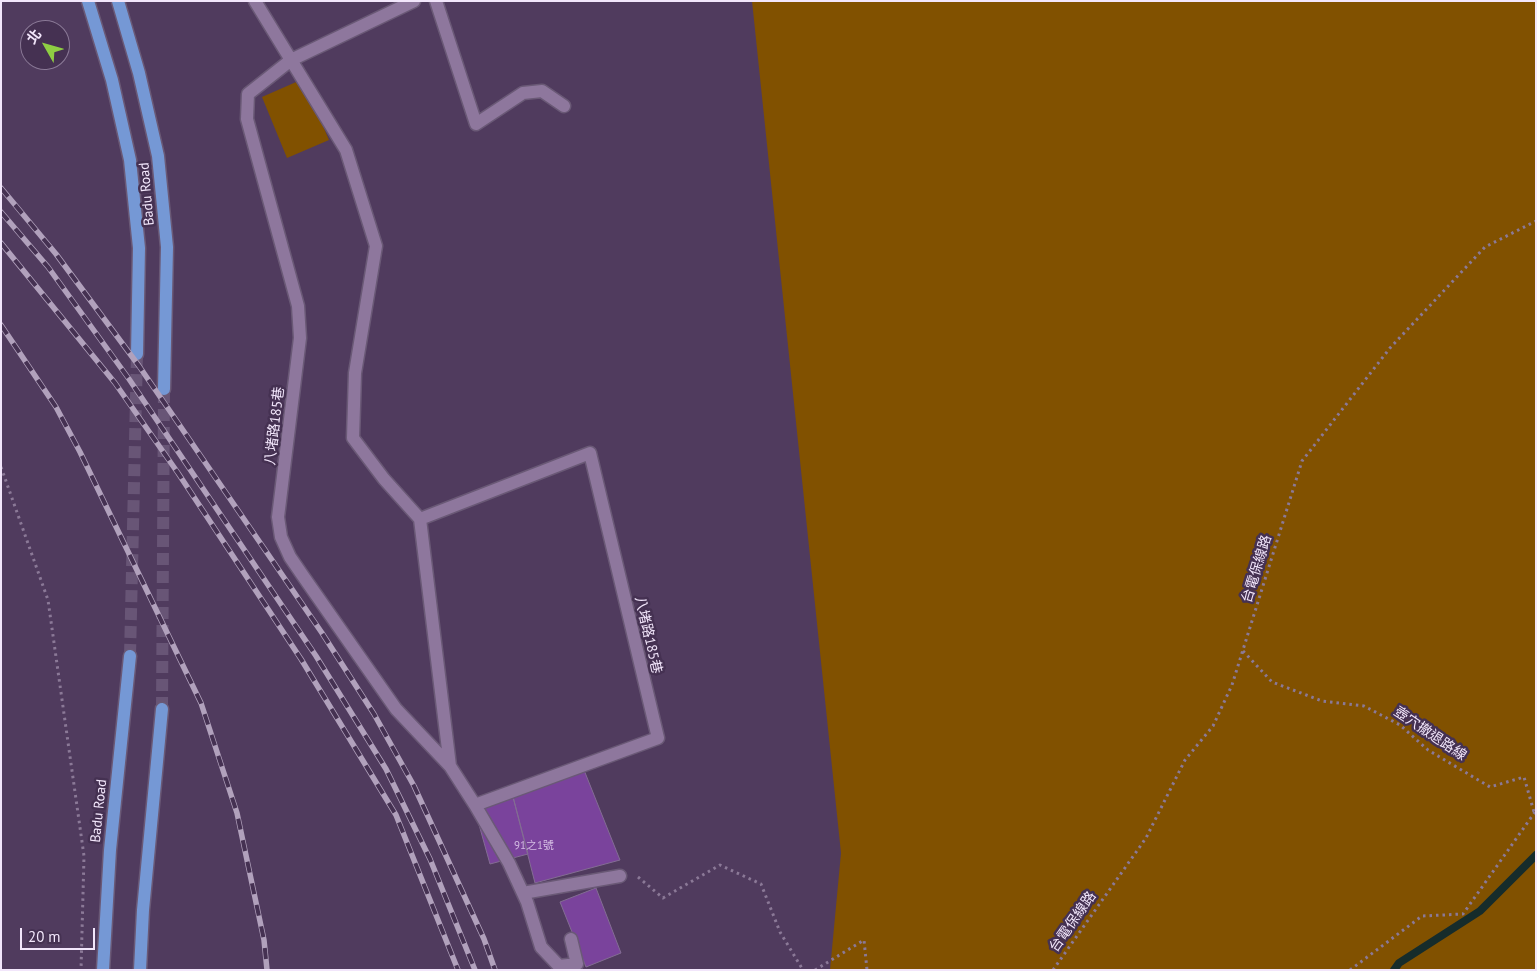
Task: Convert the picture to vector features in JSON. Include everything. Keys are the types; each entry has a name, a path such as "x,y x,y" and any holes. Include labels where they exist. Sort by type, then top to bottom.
{"main road":[{"name":"Badu Road","path":"88,1 112,80 130,160 139,248 137,354"},
{"name":"Badu Road","path":"118,1 139,73 158,156 166,246 164,389"},
{"name":"Badu Road","path":"103,970 110,850 130,656"},
{"path":"140,970 143,910 162,709"}],"lane":[{"path":"255,1 346,150 376,246 355,373 353,438 384,479 420,519"},
{"name":"八堵路185巷","path":"414,1 290,60 248,94 247,119 298,306 300,338 278,517 281,537 290,557 396,708 450,766 474,805 658,738 590,453 420,519 450,766"},
{"path":"436,1 476,124 523,93 542,91 564,106"},
{"path":"474,805 509,862 523,893 542,947 559,966 577,964 571,939"},
{"path":"523,893 620,876"}],"path":[{"name":"台電保線路","path":"1053,970 1146,838 1185,760 1213,726 1232,685 1302,462 1390,348 1485,247 1536,221"},
{"path":"1,468 48,600 84,856 81,970"},
{"name":"壺穴撤退路線","path":"1243,650 1272,682 1322,701 1364,706 1400,725 1428,750 1490,787 1524,777 1535,812"},
{"path":"1350,970 1422,916 1463,914 1535,812"},
{"path":"620,876 638,877 663,898 720,864 761,884 780,932 803,970"},
{"path":"815,970 864,940 867,970"}],"shaded area":[{"path":"752,1 1536,1 1536,970 830,970 841,853"},
{"path":"303,79 329,140 287,158 262,97"}],"building":[{"path":"584,770 620,860 535,883 512,793"},
{"path":"512,793 528,854 490,864 473,803"},
{"path":"596,888 621,953 586,967 560,902"}],"waterway":[{"path":"1394,970 1399,963 1480,911 1536,855"}],"tunnel":[{"path":"130,656 137,354"},
{"path":"162,709 164,389"}],"railway":[{"path":"1,188 56,254 139,366 322,633 374,714 414,786 484,939 495,970"},
{"path":"1,212 48,267 129,379 316,656 386,769 430,859 475,970"},
{"path":"1,243 115,383 178,473 301,659 396,815 458,970"},
{"path":"1,325 56,407 80,452 201,703 237,813 264,940 267,970"}]}
